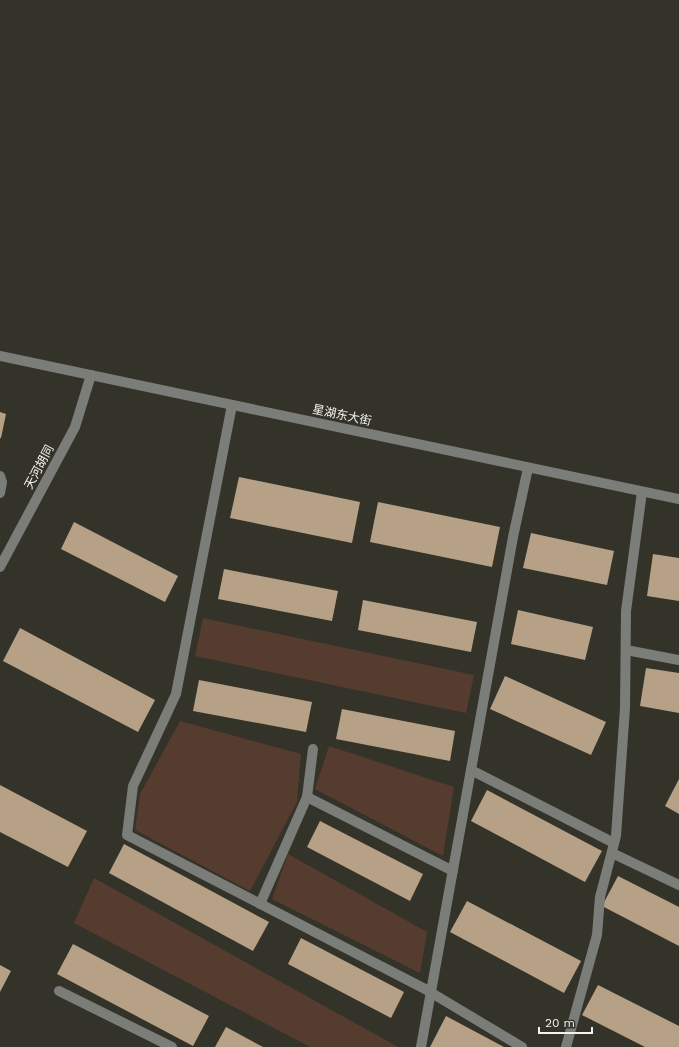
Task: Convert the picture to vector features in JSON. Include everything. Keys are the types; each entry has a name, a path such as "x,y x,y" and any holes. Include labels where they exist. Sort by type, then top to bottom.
{"street":[{"name":"星湖东大街","path":"0,356 679,500"},
{"name":"天河胡同","path":"0,567 75,427 91,375"},
{"path":"232,405 176,694 133,786 127,835 431,992 522,1047"},
{"path":"421,1047 513,537 528,468"},
{"path":"0,476 2,482 0,493"},
{"path":"566,1047 597,935 600,897 616,836 624,708 626,612 642,492"},
{"path":"626,650 679,660"},
{"path":"260,904 307,797 313,749"},
{"path":"471,770 679,885"},
{"path":"307,797 453,871"},
{"path":"59,991 172,1047"}],"shaded area":[{"path":"203,618 474,675 466,713 195,656"},
{"path":"180,721 301,754 297,802 250,891 135,830 140,794"},
{"path":"329,746 454,787 443,856 315,789"},
{"path":"288,854 427,932 420,973 272,899"},
{"path":"94,878 398,1047 310,1047 74,923"}],"building":[{"path":"0,412 6,414 1,438 0,438"},
{"path":"239,477 360,502 352,543 230,518"},
{"path":"378,502 500,527 492,567 370,542"},
{"path":"74,522 178,576 165,602 61,549"},
{"path":"531,533 614,551 607,585 523,568"},
{"path":"653,554 679,558 679,601 647,596"},
{"path":"224,569 338,591 332,621 218,599"},
{"path":"363,600 477,622 471,652 358,630"},
{"path":"518,610 593,627 585,660 511,644"},
{"path":"20,628 155,700 138,732 3,661"},
{"path":"646,668 679,673 679,713 640,706"},
{"path":"505,676 606,722 591,755 490,709"},
{"path":"199,680 312,702 306,732 193,711"},
{"path":"342,709 455,731 450,761 336,739"},
{"path":"679,779 679,814 665,806"},
{"path":"0,785 87,831 68,867 0,832"},
{"path":"487,790 602,851 585,882 471,821"},
{"path":"320,821 423,874 410,901 307,847"},
{"path":"124,844 269,922 253,951 109,873"},
{"path":"618,876 679,907 679,946 602,906"},
{"path":"467,901 581,961 564,993 450,932"},
{"path":"301,938 404,992 391,1018 288,964"},
{"path":"73,944 209,1016 193,1046 57,974"},
{"path":"0,965 11,971 0,992"},
{"path":"598,985 679,1026 679,1047 645,1047 582,1015"},
{"path":"446,1016 504,1047 430,1047"},
{"path":"226,1027 263,1047 215,1047"}]}
